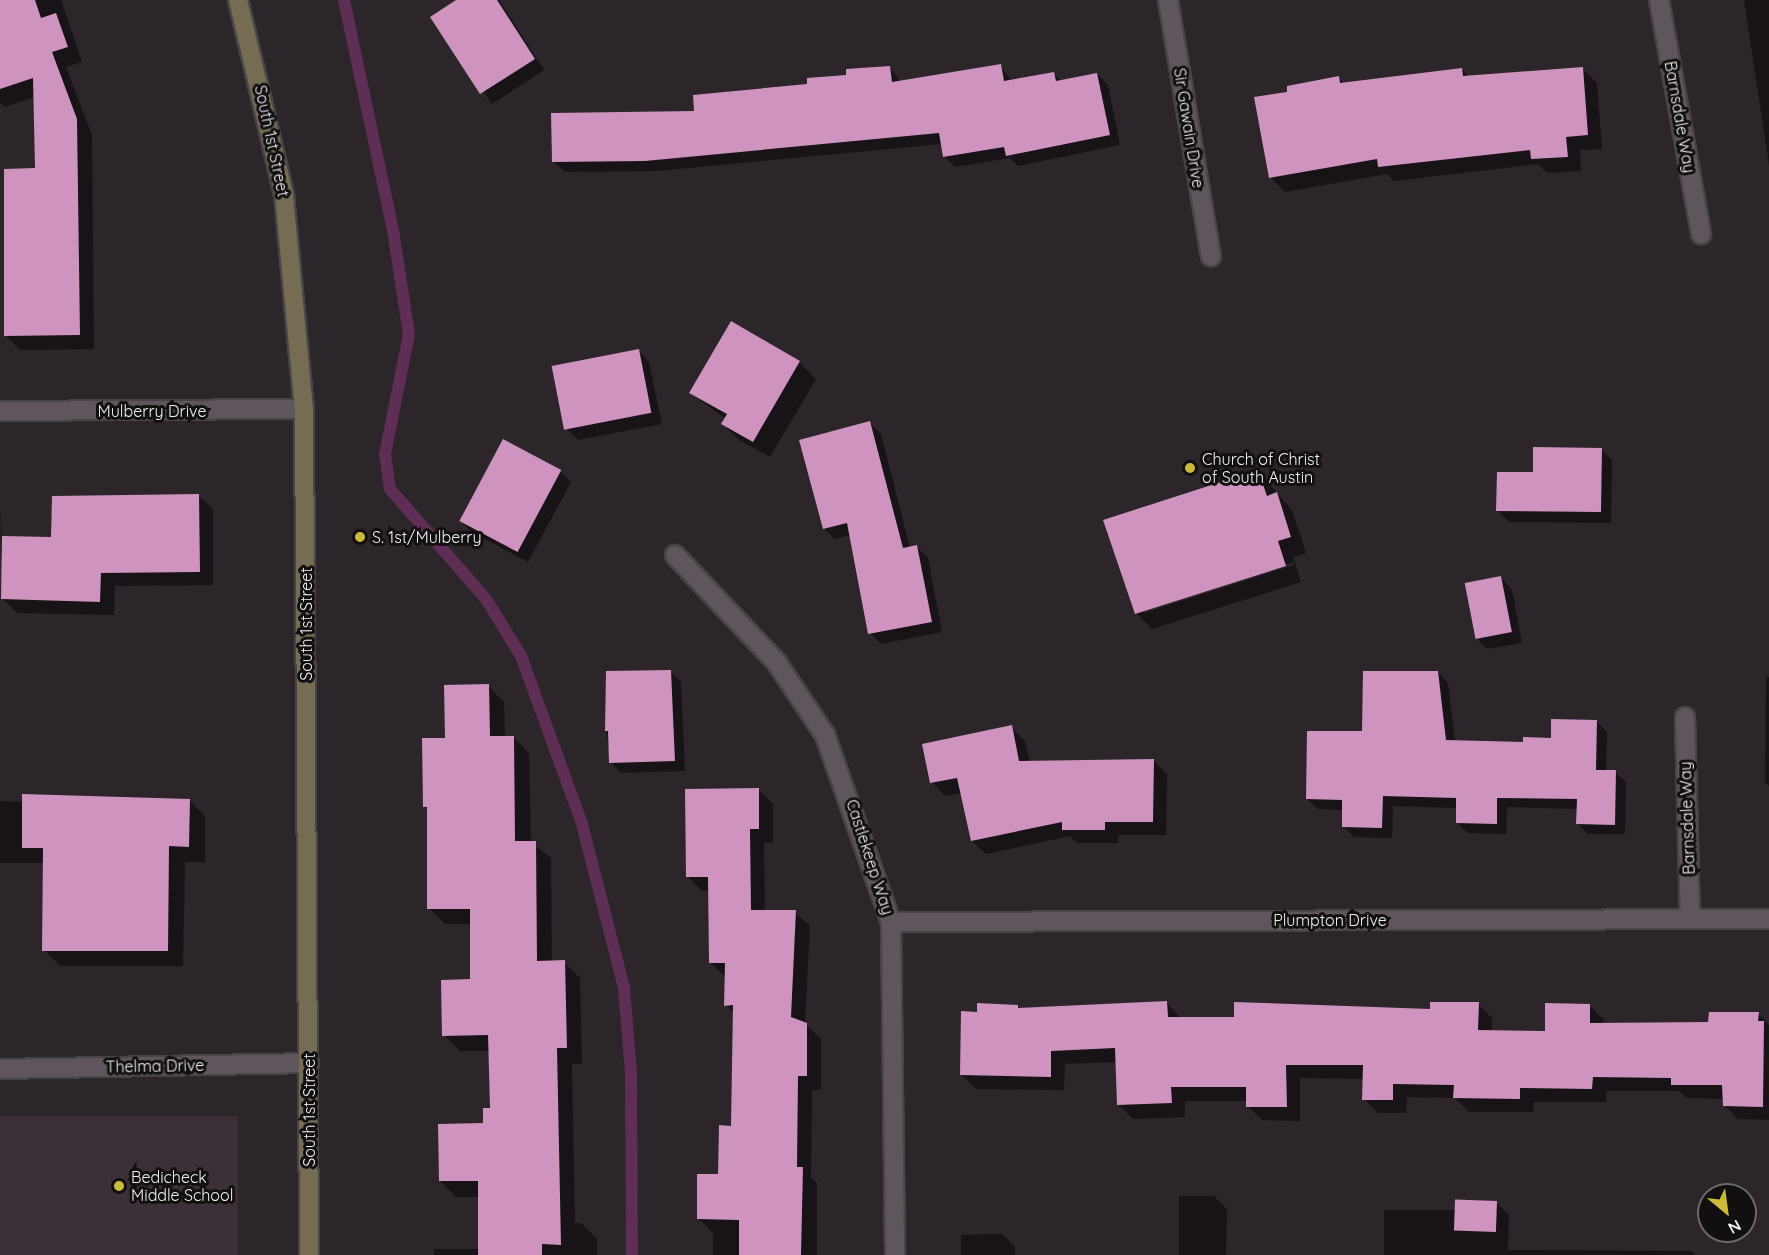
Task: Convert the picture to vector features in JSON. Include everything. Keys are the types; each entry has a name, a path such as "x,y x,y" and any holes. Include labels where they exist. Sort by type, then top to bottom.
{"main road":[{"name":"South 1st Street","path":"238,0 284,195 304,409 309,1255"}],"street":[{"name":"Sir Gawain Drive","path":"1168,0 1211,256"},
{"name":"Barnsdale Way","path":"1659,0 1701,234"},
{"name":"Mulberry Drive","path":"0,411 304,409"},
{"name":"Castlekeep Way","path":"675,555 777,663 825,735 891,922 895,1255"},
{"name":"Barnsdale Way","path":"1685,717 1690,918"},
{"name":"Plumpton Drive","path":"891,922 1769,919"},
{"name":"Thelma Drive","path":"0,1069 309,1063"}],"shaded area":[{"name":"Bedicheck Middle School","path":"0,1116 238,1116 238,1255 0,1255"}],"building":[{"path":"0,0 35,0 41,18 56,13 68,47 52,52 77,119 80,335 4,336 4,169 35,168 33,78 0,89"},
{"path":"456,0 497,0 535,59 480,94 430,17"},
{"path":"1001,64 1004,81 1054,72 1056,81 1097,73 1110,135 1006,156 1004,147 943,157 939,133 645,161 552,162 551,113 694,111 693,95 807,84 807,78 846,75 846,69 890,66 892,82"},
{"path":"1583,67 1588,135 1566,137 1568,157 1531,159 1530,150 1378,167 1377,159 1269,178 1254,97 1287,92 1287,86 1339,76 1340,83 1462,68 1463,76"},
{"path":"731,321 800,361 753,442 721,424 727,414 689,393"},
{"path":"639,349 651,413 564,430 552,366"},
{"path":"870,421 903,548 917,545 932,622 868,634 847,523 823,529 799,440"},
{"path":"503,439 561,470 518,552 459,521"},
{"path":"1533,447 1602,448 1601,512 1496,511 1497,472 1533,472"},
{"path":"1258,470 1267,496 1277,492 1291,537 1278,541 1286,566 1135,614 1103,520"},
{"path":"199,494 200,572 101,573 100,602 1,599 2,536 51,537 52,496"},
{"path":"1501,576 1512,632 1476,639 1465,583"},
{"path":"671,670 675,761 609,763 608,731 605,731 606,671"},
{"path":"1363,671 1438,671 1446,740 1523,742 1523,737 1551,738 1551,719 1597,720 1596,770 1616,770 1615,825 1576,824 1577,799 1497,798 1497,824 1456,823 1456,798 1383,796 1382,828 1342,827 1342,800 1306,799 1307,731 1362,731"},
{"path":"489,684 490,736 514,736 515,841 536,841 537,961 565,960 567,1048 557,1048 561,1245 542,1244 542,1255 478,1255 478,1181 439,1181 438,1124 483,1123 483,1108 490,1108 488,1035 442,1036 441,980 470,979 470,909 427,909 427,807 423,807 422,738 445,738 444,685"},
{"path":"1012,725 1019,761 1154,759 1153,822 1105,822 1105,830 1062,830 1062,822 971,841 957,778 930,783 922,744"},
{"path":"759,788 759,829 750,829 751,910 796,910 791,1017 807,1023 807,1076 798,1076 797,1167 803,1167 801,1255 739,1255 739,1220 697,1219 697,1174 718,1174 719,1125 731,1126 733,1005 724,1006 725,963 709,963 708,877 686,877 685,789"},
{"path":"22,794 190,799 189,847 169,846 168,951 42,951 43,848 22,848"},
{"path":"1167,1001 1168,1017 1234,1017 1234,1002 1430,1009 1430,1002 1479,1002 1478,1030 1545,1031 1545,1003 1590,1004 1590,1023 1708,1022 1709,1012 1759,1012 1758,1021 1764,1021 1763,1107 1723,1106 1722,1085 1671,1085 1671,1078 1593,1077 1592,1089 1520,1088 1520,1099 1453,1098 1454,1085 1393,1084 1393,1100 1362,1100 1363,1065 1286,1065 1287,1107 1246,1107 1246,1087 1171,1087 1172,1103 1117,1105 1115,1048 1051,1051 1051,1077 960,1075 961,1011 977,1012 977,1003 1018,1005 1018,1008"},
{"path":"1455,1200 1497,1201 1496,1232 1454,1231"}],"waterway":[{"path":"344,0 393,230 409,334 385,454 390,489 486,599 521,656 582,824 624,988 631,1074 632,1255"}],"place":[{"name":"Church of Christ of South Austin","path":"1190,468"},
{"name":"S. 1st/Mulberry","path":"360,537"},
{"name":"Bedicheck Middle School","path":"119,1186"}]}
